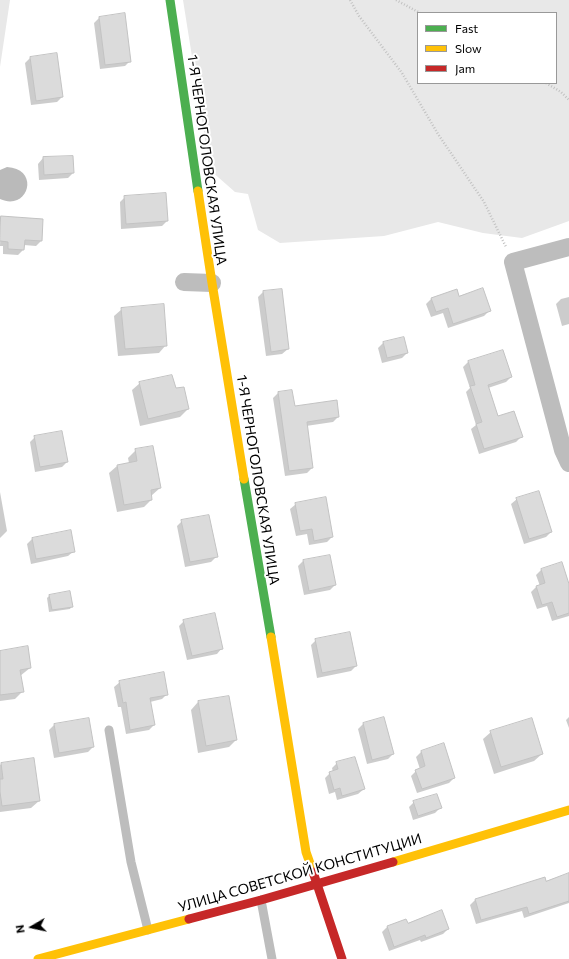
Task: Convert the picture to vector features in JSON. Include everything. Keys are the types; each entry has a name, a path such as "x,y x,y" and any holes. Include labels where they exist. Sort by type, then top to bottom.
{"street":[{"name":"1-Я ЧЕРНОГОЛОВСКАЯ УЛИЦА","path":"170,0 212,283 306,852 342,959"},
{"path":"569,247 513,262 563,450 569,463"},
{"path":"184,282 212,283"},
{"name":"УЛИЦА СОВЕТСКОЙ КОНСТИТУЦИИ","path":"38,959 261,900 569,810"}],"lane":[{"path":"109,730 131,862 148,930"},
{"path":"261,900 272,959"}],"path":[{"path":"350,0 359,16 402,73 438,134 484,202 513,262"},
{"path":"396,0 418,12"},
{"path":"548,84 561,92 569,100"}],"shaded area":[{"path":"0,0 10,0 0,67"},
{"path":"183,0 569,0 569,221 522,238 483,233 438,222 384,236 280,243 258,230 248,194 235,192 210,170"},
{"path":"7,167 18,169 27,181 27,189 18,200 10,201 0,199 0,170"}],"building":[{"path":"125,13 131,62 105,65 99,17"},
{"path":"57,53 63,97 36,101 30,57"},
{"path":"73,156 74,173 44,175 43,157"},
{"path":"166,193 168,221 126,224 124,196"},
{"path":"1,216 43,219 42,241 25,240 24,250 8,249 8,242 0,241"},
{"path":"483,288 491,311 453,324 448,308 436,312 431,298 457,289 459,296"},
{"path":"282,289 289,349 271,352 263,291"},
{"path":"164,304 167,346 125,349 121,308"},
{"path":"404,337 408,353 387,358 383,342"},
{"path":"503,350 512,377 488,385 498,416 514,411 523,437 484,449 476,424 482,422 470,386 475,385 468,361"},
{"path":"172,375 176,388 184,387 189,409 148,419 139,382"},
{"path":"292,390 295,406 337,400 339,417 307,422 313,468 289,471 278,392"},
{"path":"62,431 68,462 40,467 34,436"},
{"path":"153,446 161,488 151,490 152,500 124,505 117,465 137,461 135,449"},
{"path":"539,491 552,532 529,539 516,498"},
{"path":"326,497 333,537 314,541 312,529 300,531 295,503"},
{"path":"209,515 218,557 190,562 181,520"},
{"path":"71,530 75,552 36,559 32,538"},
{"path":"330,555 336,585 309,591 303,560"},
{"path":"562,562 569,584 569,613 557,617 552,602 542,605 536,586 545,583 541,569"},
{"path":"70,591 73,607 52,610 49,595"},
{"path":"215,613 223,649 192,656 183,620"},
{"path":"350,632 357,666 322,673 315,639"},
{"path":"28,646 31,668 20,670 24,692 0,695 0,651"},
{"path":"164,672 168,695 150,698 155,725 130,730 126,702 123,703 119,681"},
{"path":"229,696 237,740 206,746 198,701"},
{"path":"384,717 394,754 372,760 363,723"},
{"path":"89,718 94,747 59,753 54,724"},
{"path":"532,718 543,754 501,767 490,731"},
{"path":"444,743 455,778 422,789 415,770 425,766 421,751"},
{"path":"355,757 365,789 342,796 340,788 334,790 329,772 338,769 336,762"},
{"path":"34,758 40,801 2,806 0,792 0,779 3,779 1,763"},
{"path":"437,794 442,808 418,816 413,801"},
{"path":"569,873 569,901 529,914 527,907 481,920 475,899 545,877 546,881"},
{"path":"442,910 449,929 426,938 425,935 394,947 387,926 406,919 408,923"}],"traffic: fast":[{"path":"170,0 198,191"},
{"path":"244,479 271,637"}],"traffic: slow":[{"path":"198,191 244,479"},
{"path":"271,637 306,852 313,872"},
{"path":"393,862 569,810"},
{"path":"38,959 189,919"}],"traffic: jam":[{"path":"189,919 393,862"},
{"path":"313,872 342,959"}]}
